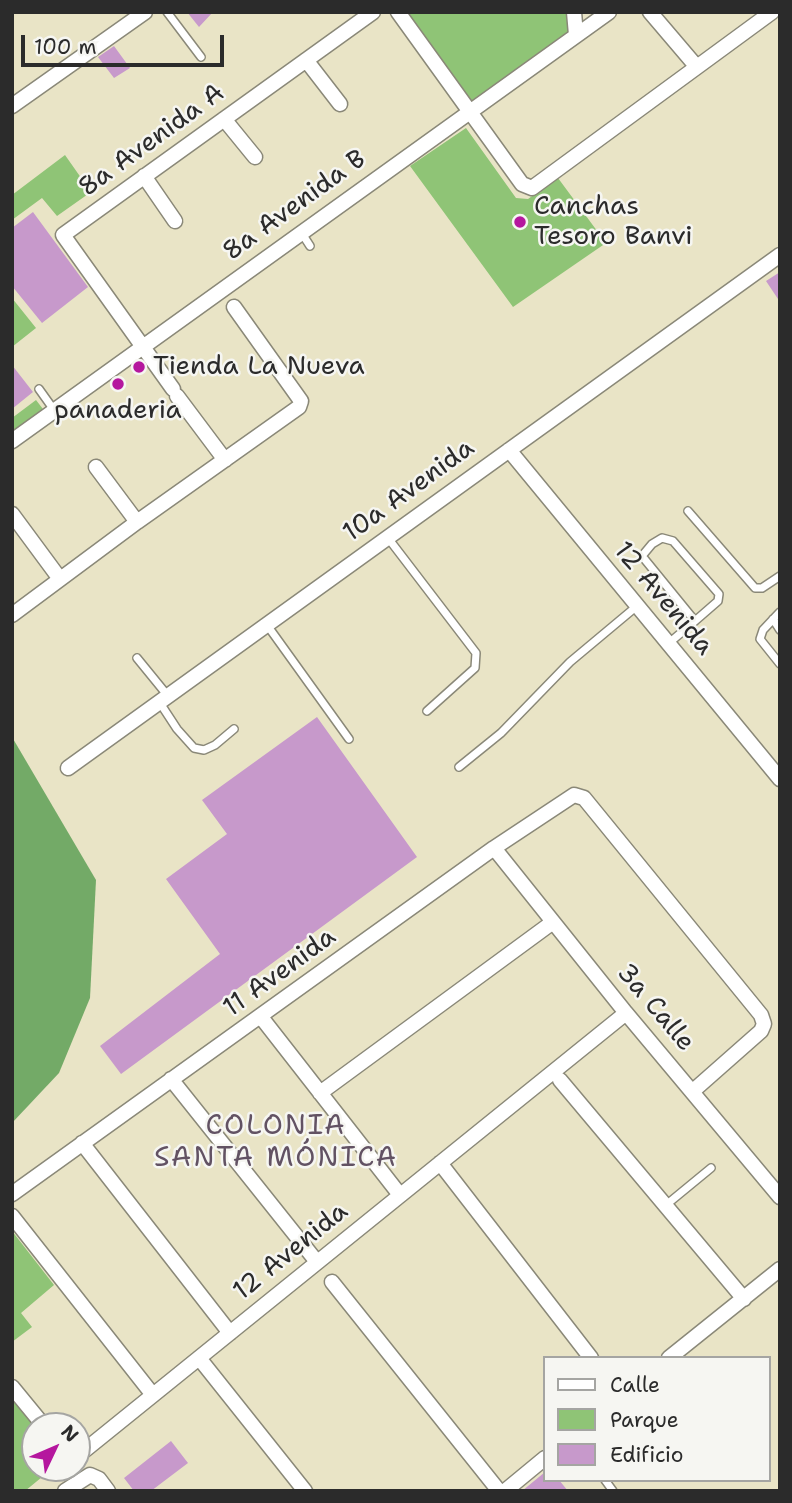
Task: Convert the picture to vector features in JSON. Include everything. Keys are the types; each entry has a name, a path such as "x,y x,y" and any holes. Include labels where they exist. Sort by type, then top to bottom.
{"street":[{"path":"12,106 145,12"},
{"name":"8a Avenida A","path":"142,346 62,236 373,12"},
{"path":"398,12 523,184 532,188 772,12"},
{"path":"574,12 576,34"},
{"name":"8a Avenida B","path":"12,441 609,12"},
{"path":"650,12 696,66"},
{"path":"306,60 340,104"},
{"path":"224,119 255,157"},
{"path":"144,176 176,221"},
{"name":"10a Avenida","path":"68,768 780,255"},
{"path":"12,615 299,407 301,401 234,307"},
{"path":"142,346 225,460"},
{"name":"12 Avenida","path":"509,450 780,779"},
{"path":"96,467 137,522"},
{"path":"12,514 60,579"},
{"name":"11 Avenida","path":"12,1194 570,796 578,795 584,798 761,1015 764,1024 761,1031 693,1091"},
{"name":"3a Calle","path":"494,848 626,1013 780,1197"},
{"path":"320,1093 554,922"},
{"name":"12 Avenida","path":"91,1443 626,1013"},
{"path":"261,1017 400,1195"},
{"path":"171,1079 317,1262"},
{"path":"560,1080 744,1299"},
{"path":"82,1143 230,1333"},
{"path":"440,1163 589,1356"},
{"path":"12,1216 153,1395"},
{"path":"672,1356 780,1269"},
{"path":"332,1282 499,1491"},
{"path":"199,1358 305,1491"},
{"path":"12,1387 33,1412"},
{"path":"505,1491 544,1459"},
{"path":"65,1491 90,1475 99,1479 108,1491"}],"lane":[{"path":"167,12 201,57"},
{"path":"301,232 310,246"},
{"path":"39,390 54,410"},
{"path":"688,511 755,588 759,589 780,576"},
{"path":"388,537 476,653 475,668 427,712"},
{"path":"668,644 695,621 718,601 717,590 673,541 662,538 652,544 642,556 695,621"},
{"path":"459,767 501,733 570,662 637,606"},
{"path":"780,612 763,630 760,639 780,664"},
{"path":"773,619 780,629"},
{"path":"267,624 349,739"},
{"path":"137,658 164,699 177,729 194,748 204,750 215,745 234,729"},
{"path":"666,1205 711,1168"}],"green space":[{"path":"404,12 569,12 571,32 472,104"},
{"name":"Canchas Tesoro Banvi","path":"466,128 516,198 528,199 558,178 606,243 513,307 410,166"},
{"path":"65,155 91,192 57,216 42,198 12,220 12,195"},
{"path":"12,298 36,328 12,347"},
{"path":"36,400 46,413 12,438 12,418"},
{"path":"12,737 96,880 90,998 59,1073 12,1123"},
{"path":"12,1231 54,1285 21,1313 32,1327 12,1342"},
{"path":"12,1388 27,1412 21,1412 21,1482 36,1482 25,1491 12,1491"}],"building":[{"path":"187,12 213,12 199,27"},
{"path":"114,46 130,68 114,78 98,57"},
{"path":"33,212 88,287 42,323 12,286 12,228"},
{"path":"780,272 780,302 766,281"},
{"path":"12,365 33,392 12,409"},
{"path":"317,717 417,857 121,1074 100,1046 220,954 166,879 227,834 202,800"},
{"path":"171,1441 188,1463 151,1491 134,1491 124,1478"},
{"path":"544,1473 544,1482 561,1482 568,1491 522,1491"}],"place":[{"name":"Canchas Tesoro Banvi","path":"520,222"},
{"name":"Tienda La Nueva","path":"139,367"},
{"name":"panaderia","path":"118,384"}],"district":[{"name":"COLONIA SANTA MÓNICA","path":"276,1143"}]}
